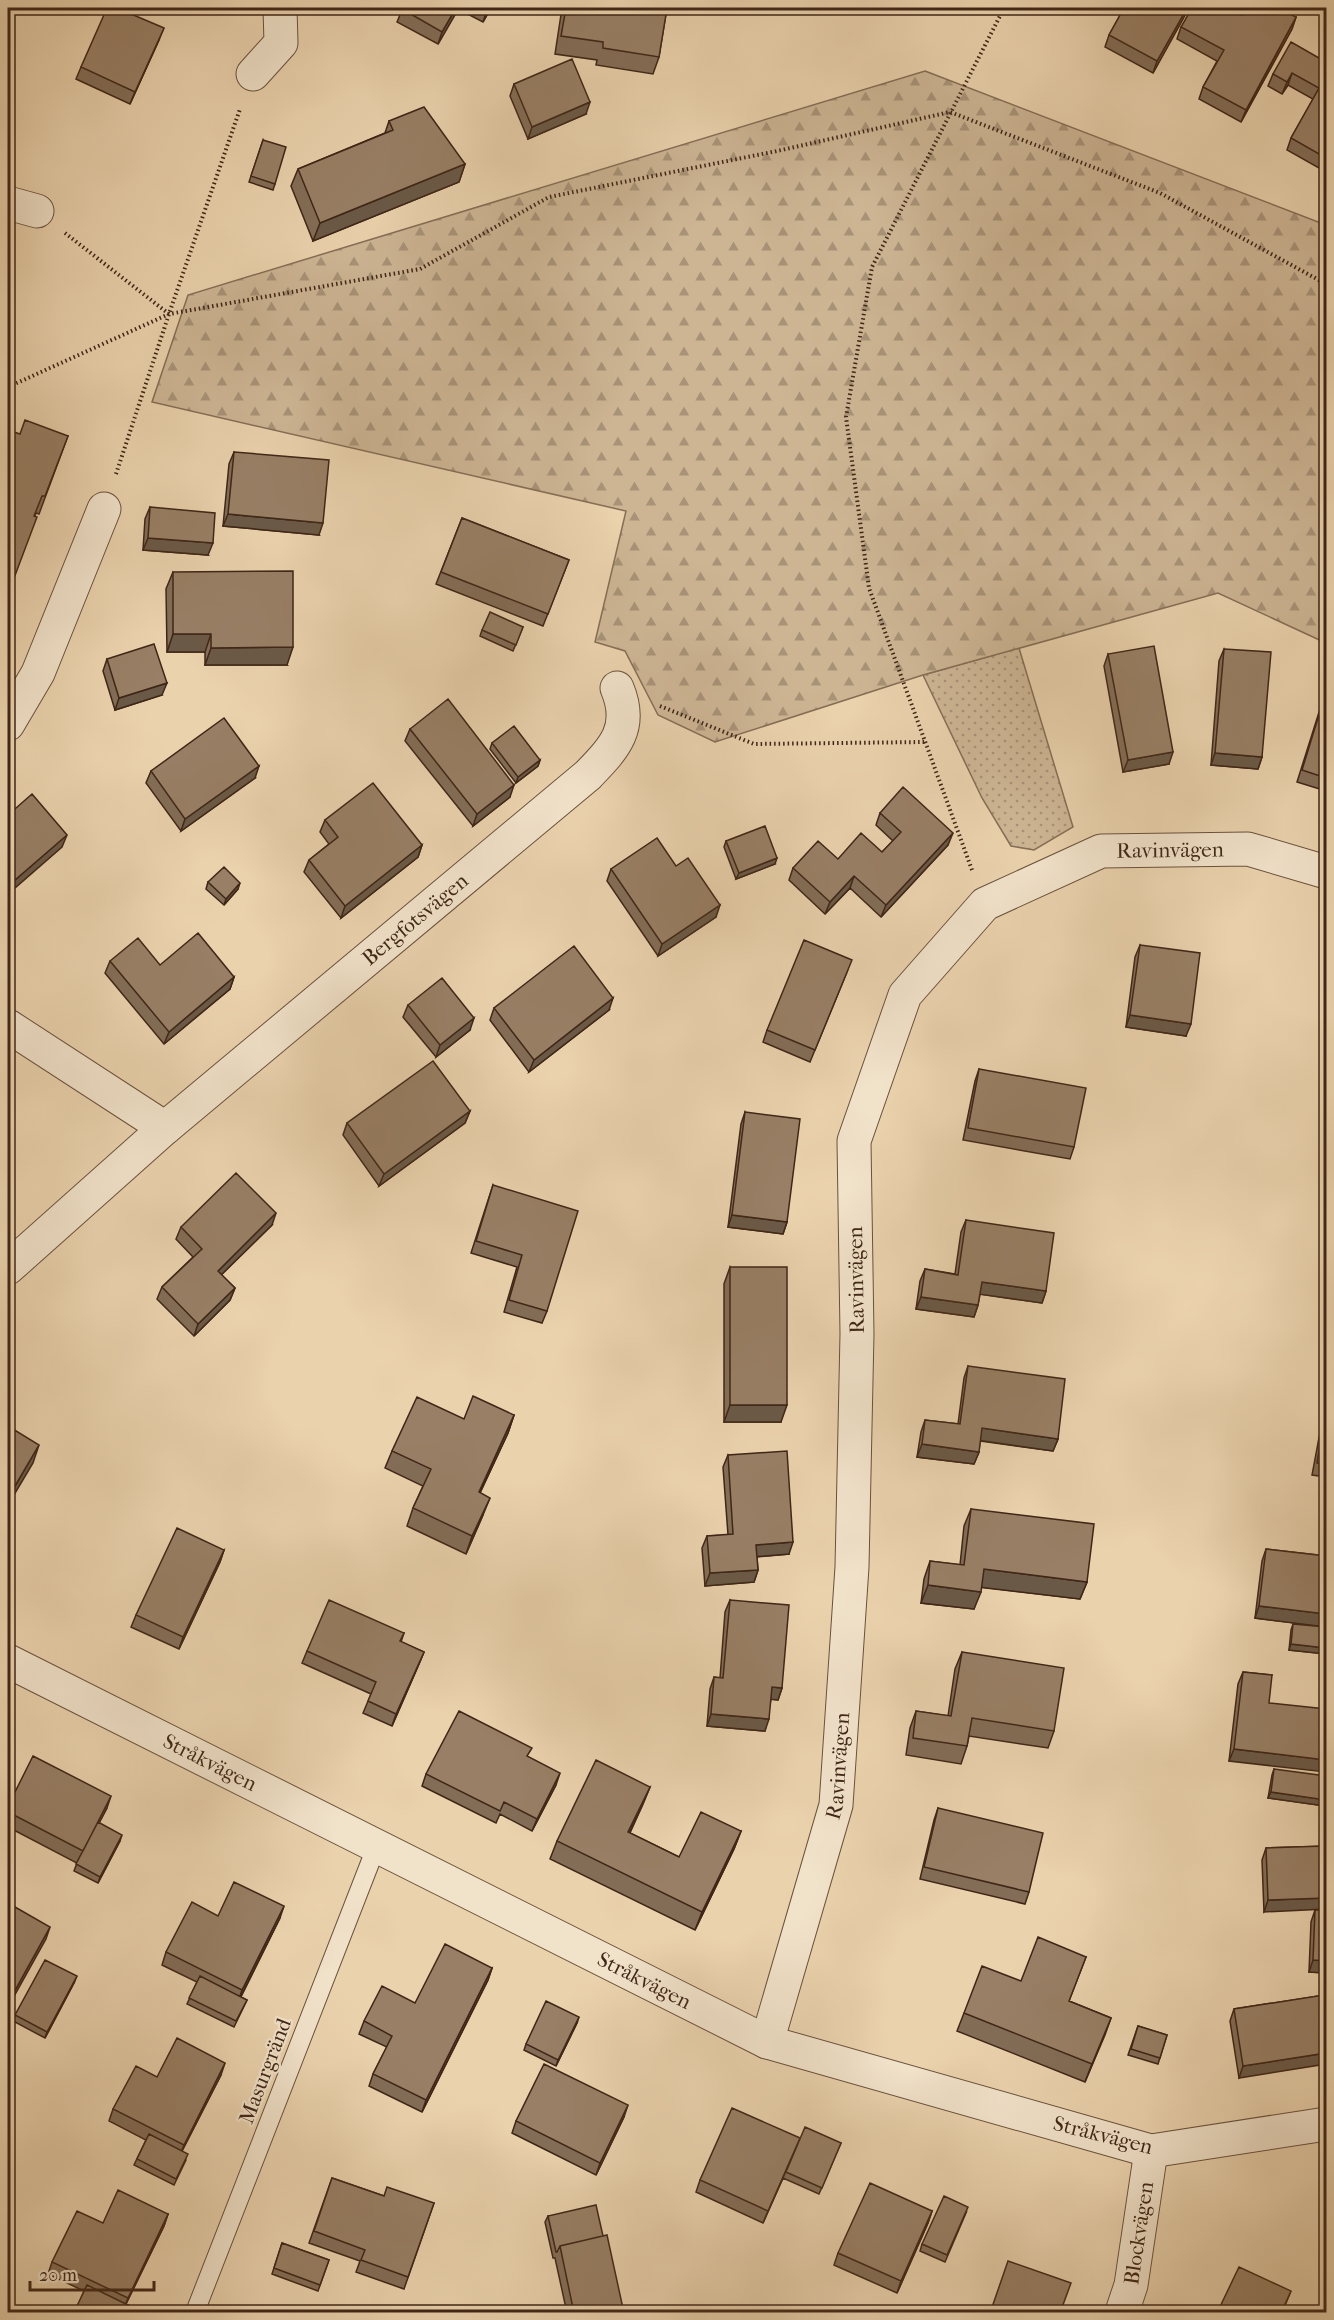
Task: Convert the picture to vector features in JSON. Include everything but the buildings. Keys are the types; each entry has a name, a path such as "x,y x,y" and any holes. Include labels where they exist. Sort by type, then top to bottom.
{"street":[{"path":"253,74 281,43 280,8"},
{"path":"8,724 38,673 104,509"},
{"name":"Bergfotsvägen","path":"8,1268 165,1128 588,775 613,749 619,735 623,702 617,688"},
{"name":"Ravinvägen","path":"767,2042 836,1805 852,1568 856,1334 854,1141 905,995 985,904 1101,850 1248,849 1326,872"},
{"path":"8,1026 165,1128"},
{"name":"Stråkvägen","path":"8,1660 767,2042 1151,2151 1326,2124"},
{"name":"Blockvägen","path":"1122,2313 1131,2285 1151,2151"}],"lane":[{"name":"Masurgränd","path":"195,2313 377,1845"}],"path":[{"path":"985,904 869,588 846,417 872,267 1004,8"},
{"path":"104,509 168,314 253,74"},
{"path":"8,387 168,314 420,268 549,197 777,152 950,112 1160,193 1326,284"},
{"path":"22,207 168,314"},
{"path":"617,688 754,744 925,742"}],"green space":[{"path":"925,71 1326,225 1326,643 1218,593 923,675 715,742 658,715 625,651 595,642 626,511 152,402 188,295"},
{"path":"1019,648 1073,827 1034,850 1011,846 982,798 923,675"}]}
